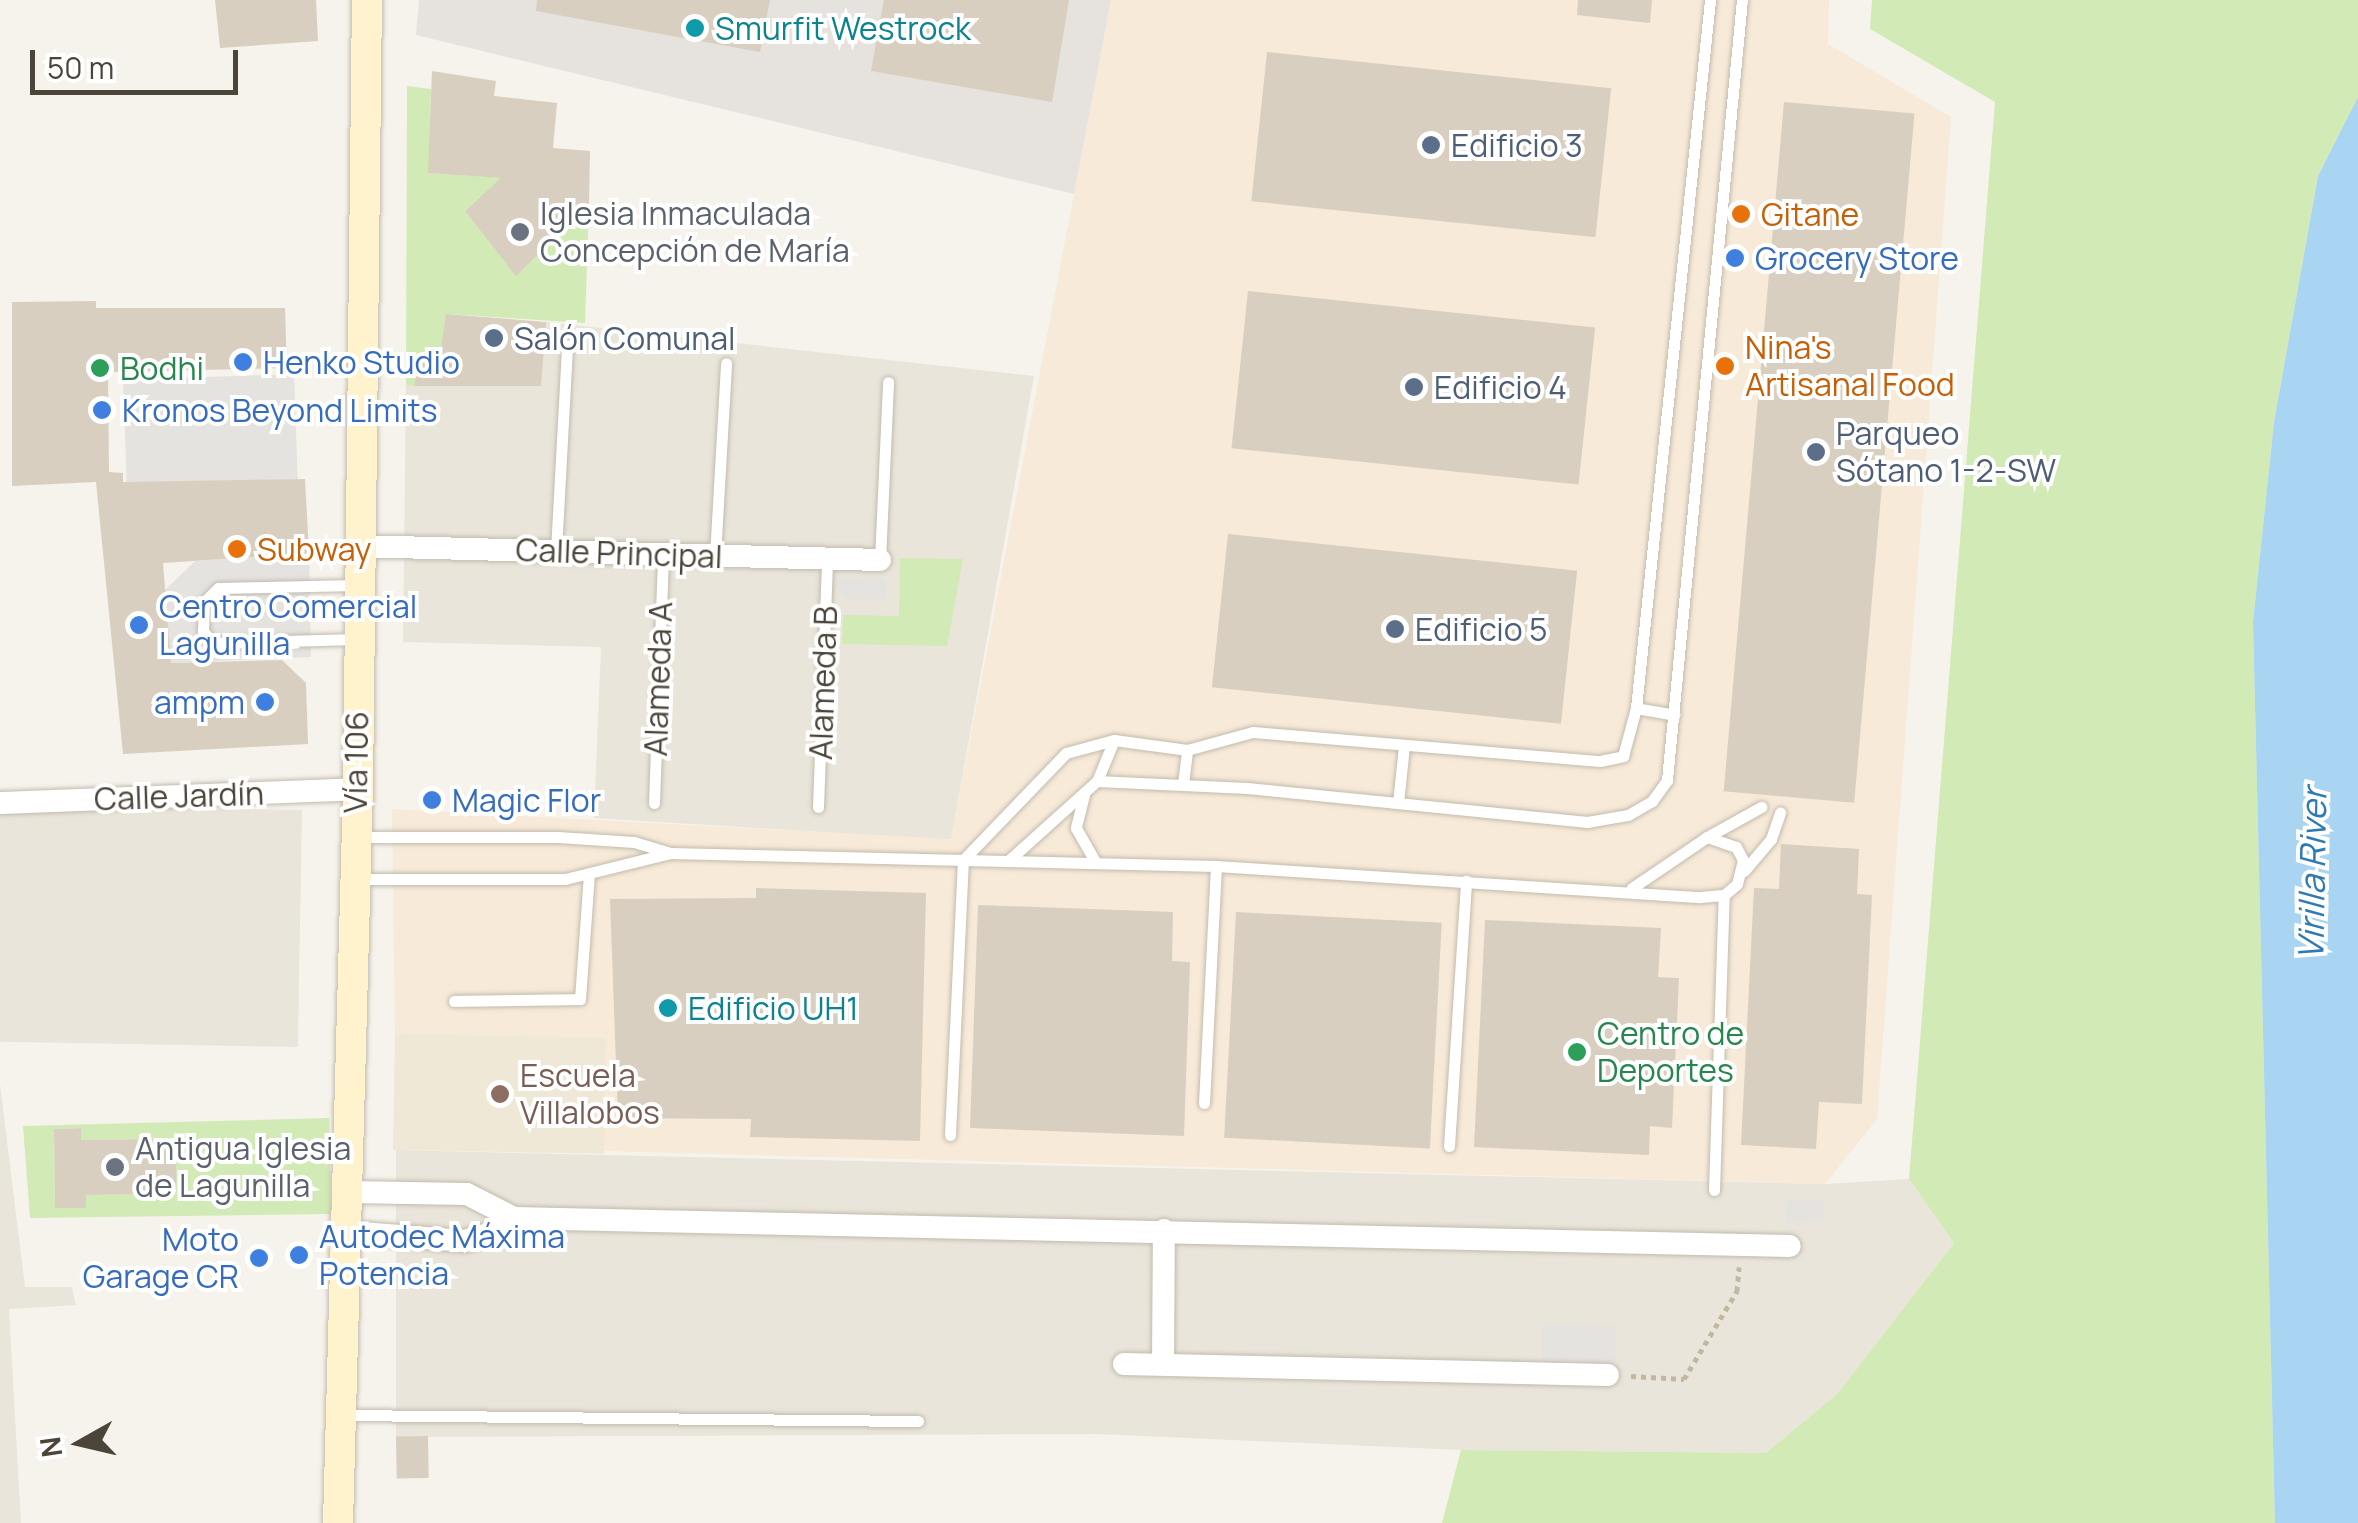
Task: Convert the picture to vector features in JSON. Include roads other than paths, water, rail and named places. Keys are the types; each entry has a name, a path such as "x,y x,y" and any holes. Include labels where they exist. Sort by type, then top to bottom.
{"main road":[{"name":"Vía 106","path":"338,1523 358,789 356,639 367,0"}],"street":[{"name":"Calle Principal","path":"358,546 880,560"},
{"name":"Calle Jardín","path":"0,803 358,789"},
{"path":"349,1192 467,1194 514,1218 1790,1246"},
{"path":"348,1232 464,1241 496,1232 514,1218"},
{"path":"1164,1230 1164,1364"},
{"path":"1124,1364 1608,1375"}],"lane":[{"path":"950,1135 963,860 1066,753 1114,740 1187,750 1252,732 1600,761 1623,756 1636,708 1710,0"},
{"path":"1097,781 1184,784 1587,822 1628,815 1652,802 1667,780 1742,0"},
{"path":"556,551 568,345"},
{"path":"715,556 726,363"},
{"path":"880,560 888,382"},
{"name":"Alameda A","path":"654,803 663,554"},
{"name":"Alameda B","path":"818,808 827,559"},
{"path":"356,639 213,644 203,631 204,602 218,588 357,584"},
{"path":"1636,708 1674,715"},
{"path":"1008,861 1097,781 1114,740"},
{"path":"1398,802 1404,746"},
{"path":"1184,784 1187,750"},
{"path":"1085,792 1076,828 1096,864"},
{"path":"1632,888 1707,837 1762,807"},
{"path":"1714,1190 1724,895 1770,840 1780,813"},
{"path":"355,836 634,842 670,854"},
{"path":"1707,837 1736,847 1744,871"},
{"path":"355,880 589,874 670,854 1216,866 1632,888 1675,896 1724,895"},
{"path":"1204,1103 1216,866"},
{"path":"454,1000 580,998 589,874"},
{"path":"1449,1146 1466,881"},
{"path":"343,1414 918,1420"}],"water":[{"name":"Virilla River","path":"2358,97 2358,1523 2275,1523 2253,622 2274,422 2318,176"}],"place":[{"name":"Smurfit Westrock","path":"695,28"},
{"name":"Edificio 3","path":"1431,145"},
{"name":"Gitane","path":"1741,214"},
{"name":"Iglesia Inmaculada Concepción de María","path":"520,232"},
{"name":"Grocery Store","path":"1735,258"},
{"name":"Salón Comunal","path":"494,338"},
{"name":"Henko Studio","path":"243,362"},
{"name":"Nina's Artisanal Food","path":"1725,366"},
{"name":"Bodhi","path":"100,368"},
{"name":"Edificio 4","path":"1414,387"},
{"name":"Kronos Beyond Limits","path":"102,410"},
{"name":"Parqueo Sótano 1-2-SW","path":"1816,452"},
{"name":"Subway","path":"237,549"},
{"name":"Centro Comercial Lagunilla","path":"139,625"},
{"name":"Edificio 5","path":"1395,629"},
{"name":"ampm","path":"265,702"},
{"name":"Magic Flor","path":"432,800"},
{"name":"Edificio UH1","path":"668,1008"},
{"name":"Centro de Deportes","path":"1577,1052"},
{"name":"Escuela Villalobos","path":"500,1094"},
{"name":"Antigua Iglesia de Lagunilla","path":"115,1167"},
{"name":"Autodec Máxima Potencia","path":"299,1255"},
{"name":"Moto Garage CR","path":"259,1258"}]}
